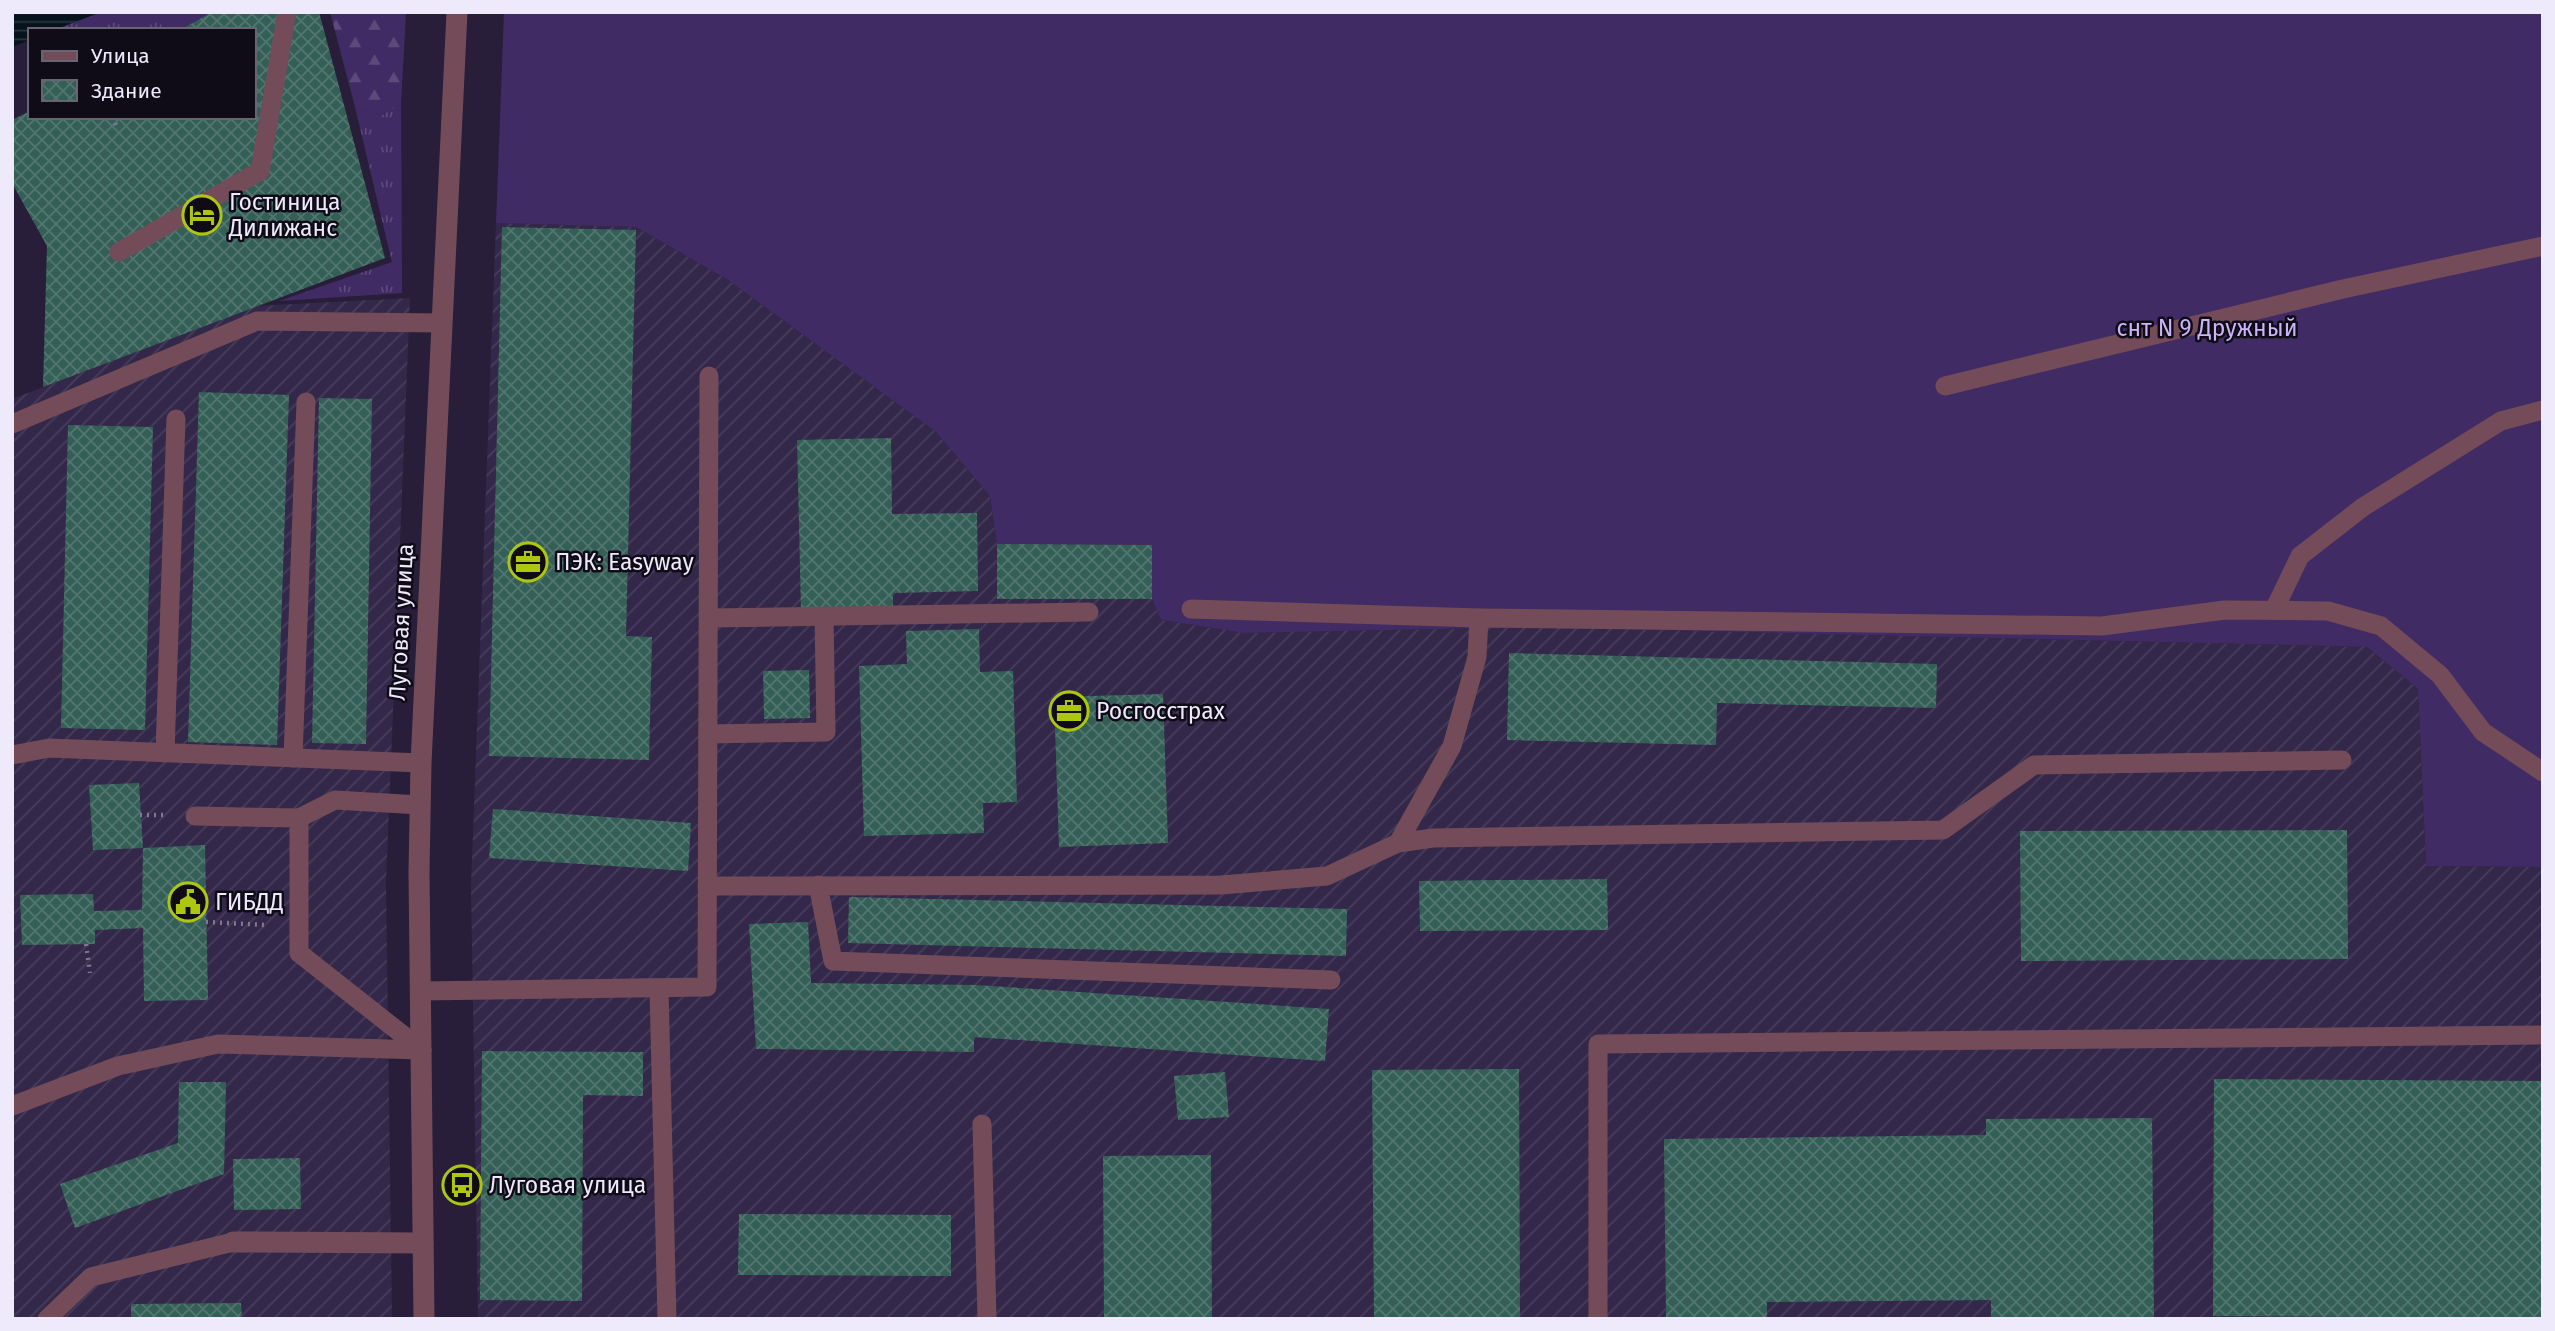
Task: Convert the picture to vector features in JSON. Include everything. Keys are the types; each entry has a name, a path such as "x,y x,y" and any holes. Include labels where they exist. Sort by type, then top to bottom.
{"street":[{"name":"Луговая улица","path":"424,1319 421,763 457,12"},
{"path":"233,1241 423,1243"}],"lane":[{"path":"119,252 260,171 287,12"},
{"path":"1945,386 2343,289 2543,246"},
{"path":"12,424 257,321 441,323"},
{"path":"421,991 707,987 709,376"},
{"path":"293,758 306,402"},
{"path":"2274,610 2300,555 2363,507 2501,421 2543,411"},
{"path":"165,753 176,419"},
{"path":"1191,609 1479,618 2102,626 2225,610 2328,611 2381,626 2440,675 2483,732 2543,772"},
{"path":"709,618 1089,612"},
{"path":"708,734 827,732 824,615"},
{"path":"1398,842 1452,746 1477,657 1479,618"},
{"path":"12,755 49,748 421,763"},
{"path":"707,886 1221,886 1327,876 1398,842 1446,838 1943,830 2034,765 2342,760"},
{"path":"195,816 299,818 335,800 421,805"},
{"path":"299,818 299,953 422,1049"},
{"path":"818,885 833,961 1331,980"},
{"path":"659,989 667,1319"},
{"path":"1598,1319 1598,1044 2543,1035"},
{"path":"12,1106 118,1066 218,1044 422,1049"},
{"path":"982,1124 987,1319"},
{"path":"47,1319 91,1277 233,1241"}],"path":[{"path":"114,119 116,125"},
{"path":"206,922 299,927"},
{"path":"86,944 90,973"}],"shaded area":[{"path":"12,12 101,12 59,28 28,28 28,41 12,47"},
{"path":"496,223 636,227 728,280 936,432 990,496 997,544 1152,545 1152,599 1161,620 1244,633 1533,627 2367,647 2418,689 2426,866 2543,867 2543,1319 478,1319 471,886"},
{"path":"410,298 386,882 392,1319 12,1319 12,399 255,306"}],"green space":[{"path":"101,12 212,12 184,28 59,28"},
{"path":"330,12 406,12 401,104 382,115 355,107"},
{"name":"снт N 9 Дружный","path":"504,12 2543,12 2543,867 2426,866 2418,689 2367,647 1533,627 1244,633 1161,620 1152,599 1152,545 997,544 990,496 936,432 728,280 636,227 496,223"},
{"path":"401,104 402,293 279,301 392,262 355,107 382,115"}],"building":[{"name":"Гостиница Дилижанс","path":"212,12 319,12 385,258 43,387 47,246 12,183 12,120 28,112 28,119 256,119 256,28 184,28"},
{"path":"502,227 636,230 626,636 652,637 649,760 489,756"},
{"path":"199,392 289,395 277,745 188,742"},
{"path":"319,398 372,399 366,744 312,743"},
{"path":"68,425 153,427 145,730 61,728"},
{"path":"891,438 892,514 977,513 978,591 893,593 893,608 801,610 797,440"},
{"path":"997,544 1152,545 1152,599 997,599"},
{"path":"979,629 980,672 1013,671 1017,802 983,803 984,833 864,836 859,666 907,664 906,631"},
{"path":"1509,653 1937,664 1936,708 1717,703 1716,745 1507,740"},
{"path":"809,670 810,718 764,719 763,671"},
{"path":"1163,694 1168,843 1059,847 1054,697"},
{"path":"139,783 143,848 93,850 89,785"},
{"path":"493,809 691,823 688,871 489,858"},
{"path":"2347,830 2348,959 2021,961 2020,831"},
{"path":"205,845 208,1000 144,1001 143,928 95,930 95,944 22,945 20,895 93,894 94,911 142,910 143,848"},
{"path":"1607,879 1608,930 1420,931 1419,881"},
{"path":"849,897 1347,909 1346,956 848,943"},
{"path":"808,922 811,983 976,985 1329,1009 1325,1061 974,1037 974,1052 756,1049 749,924"},
{"path":"482,1051 643,1052 643,1096 583,1095 582,1301 480,1300"},
{"path":"1519,1069 1520,1319 1374,1319 1372,1070"},
{"path":"1225,1072 1229,1117 1178,1120 1174,1076"},
{"path":"2214,1079 2543,1081 2543,1318 2213,1316"},
{"path":"179,1082 226,1082 224,1174 75,1228 60,1184 178,1143"},
{"path":"2152,1118 2154,1318 1991,1319 1991,1300 1767,1302 1767,1319 1666,1319 1664,1139 1986,1135 1986,1119"},
{"path":"1211,1155 1212,1319 1104,1319 1103,1156"},
{"path":"300,1158 301,1209 234,1210 233,1159"},
{"path":"739,1214 951,1215 951,1276 738,1275"},
{"path":"241,1303 242,1319 131,1319 131,1304"}],"place":[{"name":"Гостиница Дилижанс","path":"202,215"},
{"name":"ПЭК: Easyway","path":"528,562"},
{"name":"Росгосстрах","path":"1069,711"},
{"name":"ГИБДД","path":"188,902"},
{"name":"Луговая улица","path":"462,1185"}]}
